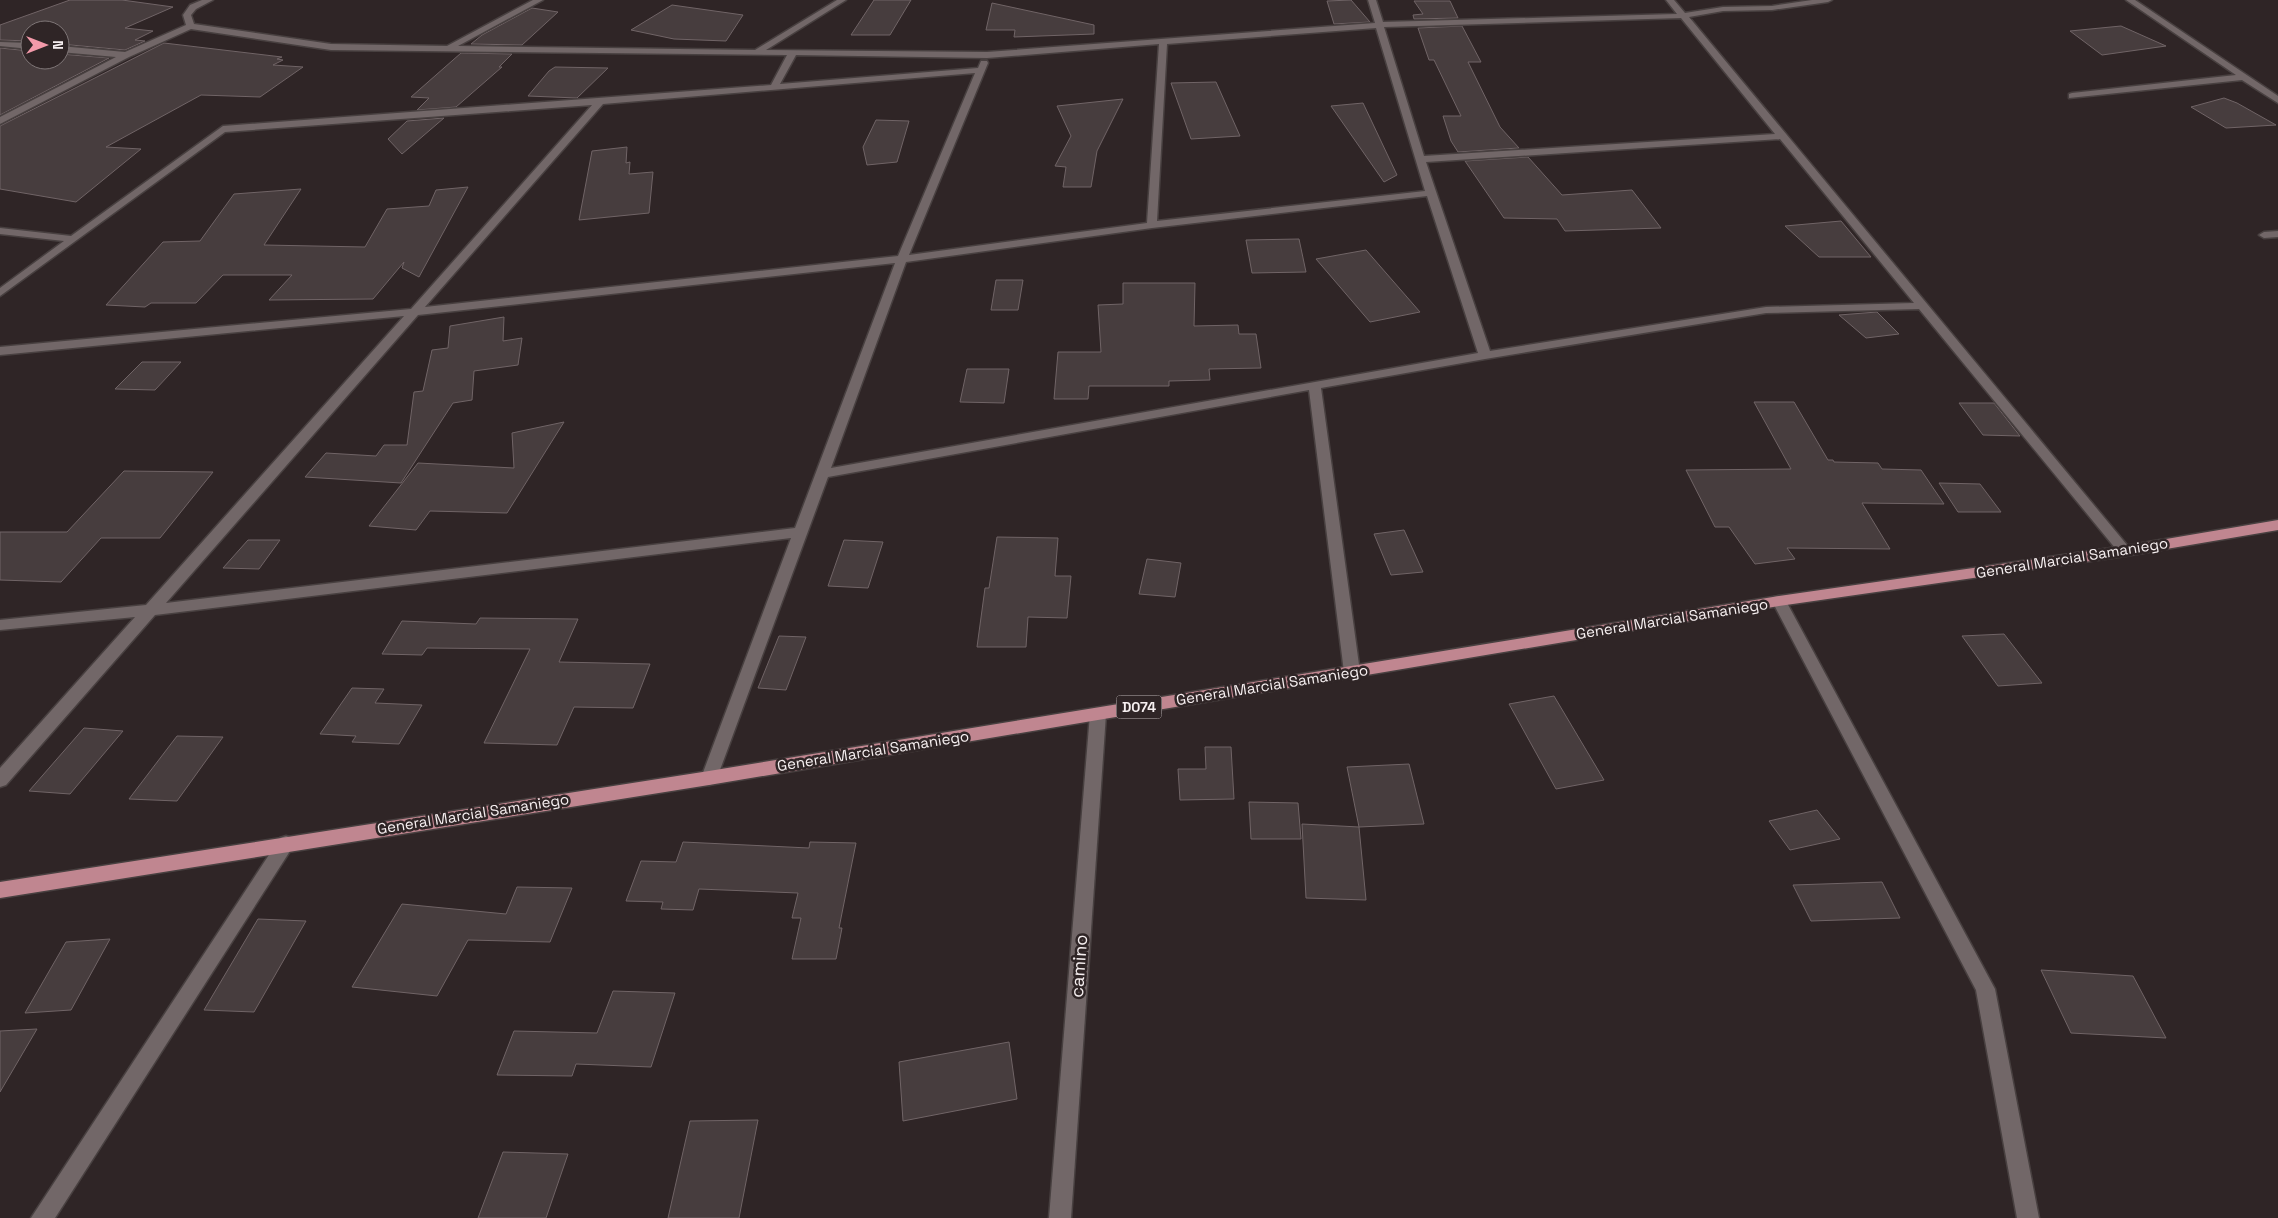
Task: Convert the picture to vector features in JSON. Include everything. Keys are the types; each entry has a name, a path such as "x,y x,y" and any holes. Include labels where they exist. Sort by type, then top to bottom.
{"main road":[{"name":"General Marcial Samaniego","path":"0,890 286,843 709,778 1778,601 2125,551 2278,525"}],"street":[{"path":"190,26 187,15 193,7 209,0"},
{"path":"448,48 538,0"},
{"path":"758,51 842,0"},
{"path":"1372,0 1431,194 1486,355"},
{"path":"1670,0 2125,551"},
{"path":"0,121 126,55 190,26 331,47 987,55 1380,24 1683,16 1723,9 1772,8 1828,0"},
{"path":"2130,0 2278,100"},
{"path":"1152,225 1163,42"},
{"path":"0,44 20,45"},
{"path":"70,50 126,55"},
{"path":"774,88 793,52"},
{"path":"709,778 902,259 987,55"},
{"path":"0,293 223,130 600,102 981,70"},
{"path":"2072,96 2245,77"},
{"path":"0,780 412,312 600,102"},
{"path":"1421,159 1782,136"},
{"path":"0,352 412,312 902,259 1152,225 1431,194"},
{"path":"0,231 73,239"},
{"path":"2264,235 2278,234"},
{"path":"822,474 1486,355 1766,310 1922,306"},
{"path":"1315,387 1352,672"},
{"path":"0,625 150,610 801,532"},
{"path":"1778,601 1985,989 2028,1218"},
{"name":"camino","path":"1060,1218 1098,714"},
{"path":"42,1218 286,843"}],"building":[{"path":"70,0 122,0 173,7 125,28 153,31 135,40 145,41 125,50 70,45 70,20 20,20 20,41 0,40 0,25"},
{"path":"874,0 911,0 890,35 851,35"},
{"path":"1351,0 1370,22 1334,24 1327,1"},
{"path":"1414,1 1450,1 1458,18 1414,19 1413,15 1423,14"},
{"path":"992,3 1094,25 1094,34 1014,37 1015,30 986,30"},
{"path":"672,5 743,15 726,41 674,39 631,30"},
{"path":"532,8 558,12 522,45 471,44 482,35"},
{"path":"1462,26 1481,62 1468,62 1500,127 1519,148 1458,152 1451,141 1443,116 1461,116 1434,60 1429,60 1418,28"},
{"path":"2121,26 2166,46 2102,55 2070,31"},
{"path":"164,43 282,57 277,59 283,60 273,65 303,67 260,97 201,95 106,147 141,149 76,202 0,189 0,126"},
{"path":"0,48 20,50 20,70 70,70 70,55 109,58 0,115"},
{"path":"461,53 512,54 499,67 502,67 456,107 417,110 429,98 411,97"},
{"path":"555,67 608,68 577,98 528,96 549,71"},
{"path":"1216,82 1240,136 1191,139 1171,83"},
{"path":"2224,98 2237,103 2276,125 2226,128 2191,107"},
{"path":"1123,99 1097,151 1091,187 1063,187 1066,167 1055,166 1071,136 1057,106"},
{"path":"1363,103 1397,175 1384,182 1331,106"},
{"path":"444,118 402,154 388,139 407,121"},
{"path":"876,120 909,121 897,162 867,165 863,147"},
{"path":"627,147 626,163 630,162 629,174 653,172 649,213 579,220 592,151"},
{"path":"1528,157 1562,195 1632,190 1661,228 1565,231 1557,219 1504,218 1465,161"},
{"path":"468,187 419,277 402,268 404,262 373,299 269,300 292,275 223,275 196,303 151,303 145,307 106,305 163,242 200,241 234,194 301,189 264,245 365,247 387,209 429,206 436,190"},
{"path":"1841,221 1871,257 1819,257 1785,226"},
{"path":"1299,239 1306,272 1252,273 1246,240"},
{"path":"1366,250 1420,312 1370,322 1316,259"},
{"path":"996,280 1023,280 1018,310 991,310"},
{"path":"1123,283 1195,283 1194,326 1238,325 1239,334 1256,334 1261,368 1209,369 1210,380 1169,381 1169,386 1089,386 1088,399 1054,399 1058,352 1101,352 1098,305 1123,304"},
{"path":"1877,312 1899,334 1866,338 1839,315"},
{"path":"504,317 503,341 522,338 518,365 474,371 472,400 453,403 401,483 305,477 326,453 376,456 384,445 407,445 414,392 423,391 432,350 448,348 450,326"},
{"path":"142,362 181,362 155,390 115,389"},
{"path":"967,369 1009,369 1004,403 960,402"},
{"path":"1754,402 1794,402 1828,460 1833,460 1834,462 1878,463 1882,469 1921,470 1944,504 1862,503 1890,549 1787,548 1795,559 1755,564 1729,527 1715,527 1686,470 1791,469"},
{"path":"1959,403 1994,403 2020,436 1983,435"},
{"path":"564,422 507,513 430,511 416,530 369,526 418,463 514,468 512,433"},
{"path":"124,471 213,472 160,538 101,538 61,582 0,580 0,532 67,532"},
{"path":"1939,483 1980,484 2001,512 1958,512"},
{"path":"1404,530 1423,572 1391,575 1374,534"},
{"path":"997,537 1058,538 1055,576 1071,576 1067,618 1028,617 1026,647 977,647 985,588 989,588"},
{"path":"248,540 280,540 259,569 223,568"},
{"path":"844,540 883,542 868,588 828,586"},
{"path":"1147,559 1181,563 1175,597 1139,594"},
{"path":"480,618 578,619 559,662 650,664 633,708 574,707 557,745 484,743 530,649 427,648 422,655 382,654 402,621 476,624"},
{"path":"2004,634 2042,683 1998,686 1962,636"},
{"path":"779,636 806,637 786,690 758,688"},
{"path":"352,688 384,689 375,703 422,705 399,744 352,742 356,736 320,734"},
{"path":"1554,696 1604,780 1556,789 1509,704"},
{"path":"84,728 123,731 70,794 29,791"},
{"path":"177,736 223,737 177,801 129,799"},
{"path":"1205,747 1231,747 1234,799 1180,800 1178,769 1206,769"},
{"path":"1409,764 1424,824 1359,827 1347,767"},
{"path":"1249,802 1298,803 1301,839 1251,839"},
{"path":"1817,810 1840,839 1790,850 1769,821"},
{"path":"1302,824 1359,827 1366,900 1306,898"},
{"path":"683,842 809,848 810,842 856,843 839,928 842,928 836,959 792,959 801,918 792,918 798,893 699,889 693,910 661,909 663,902 626,901 641,861 676,862"},
{"path":"1882,882 1900,918 1811,921 1793,885"},
{"path":"517,887 572,888 550,942 468,940 437,996 352,987 402,904 506,914"},
{"path":"258,919 306,921 254,1012 204,1010"},
{"path":"110,939 71,1010 25,1013 66,942"},
{"path":"2041,970 2133,976 2166,1038 2071,1033"},
{"path":"613,991 675,993 651,1067 576,1064 572,1076 497,1075 514,1031 597,1033"},
{"path":"37,1029 0,1092 0,1031"},
{"path":"1009,1042 1017,1099 903,1121 899,1062"},
{"path":"758,1120 739,1218 668,1218 690,1121"},
{"path":"503,1152 568,1154 546,1218 478,1218"}]}
